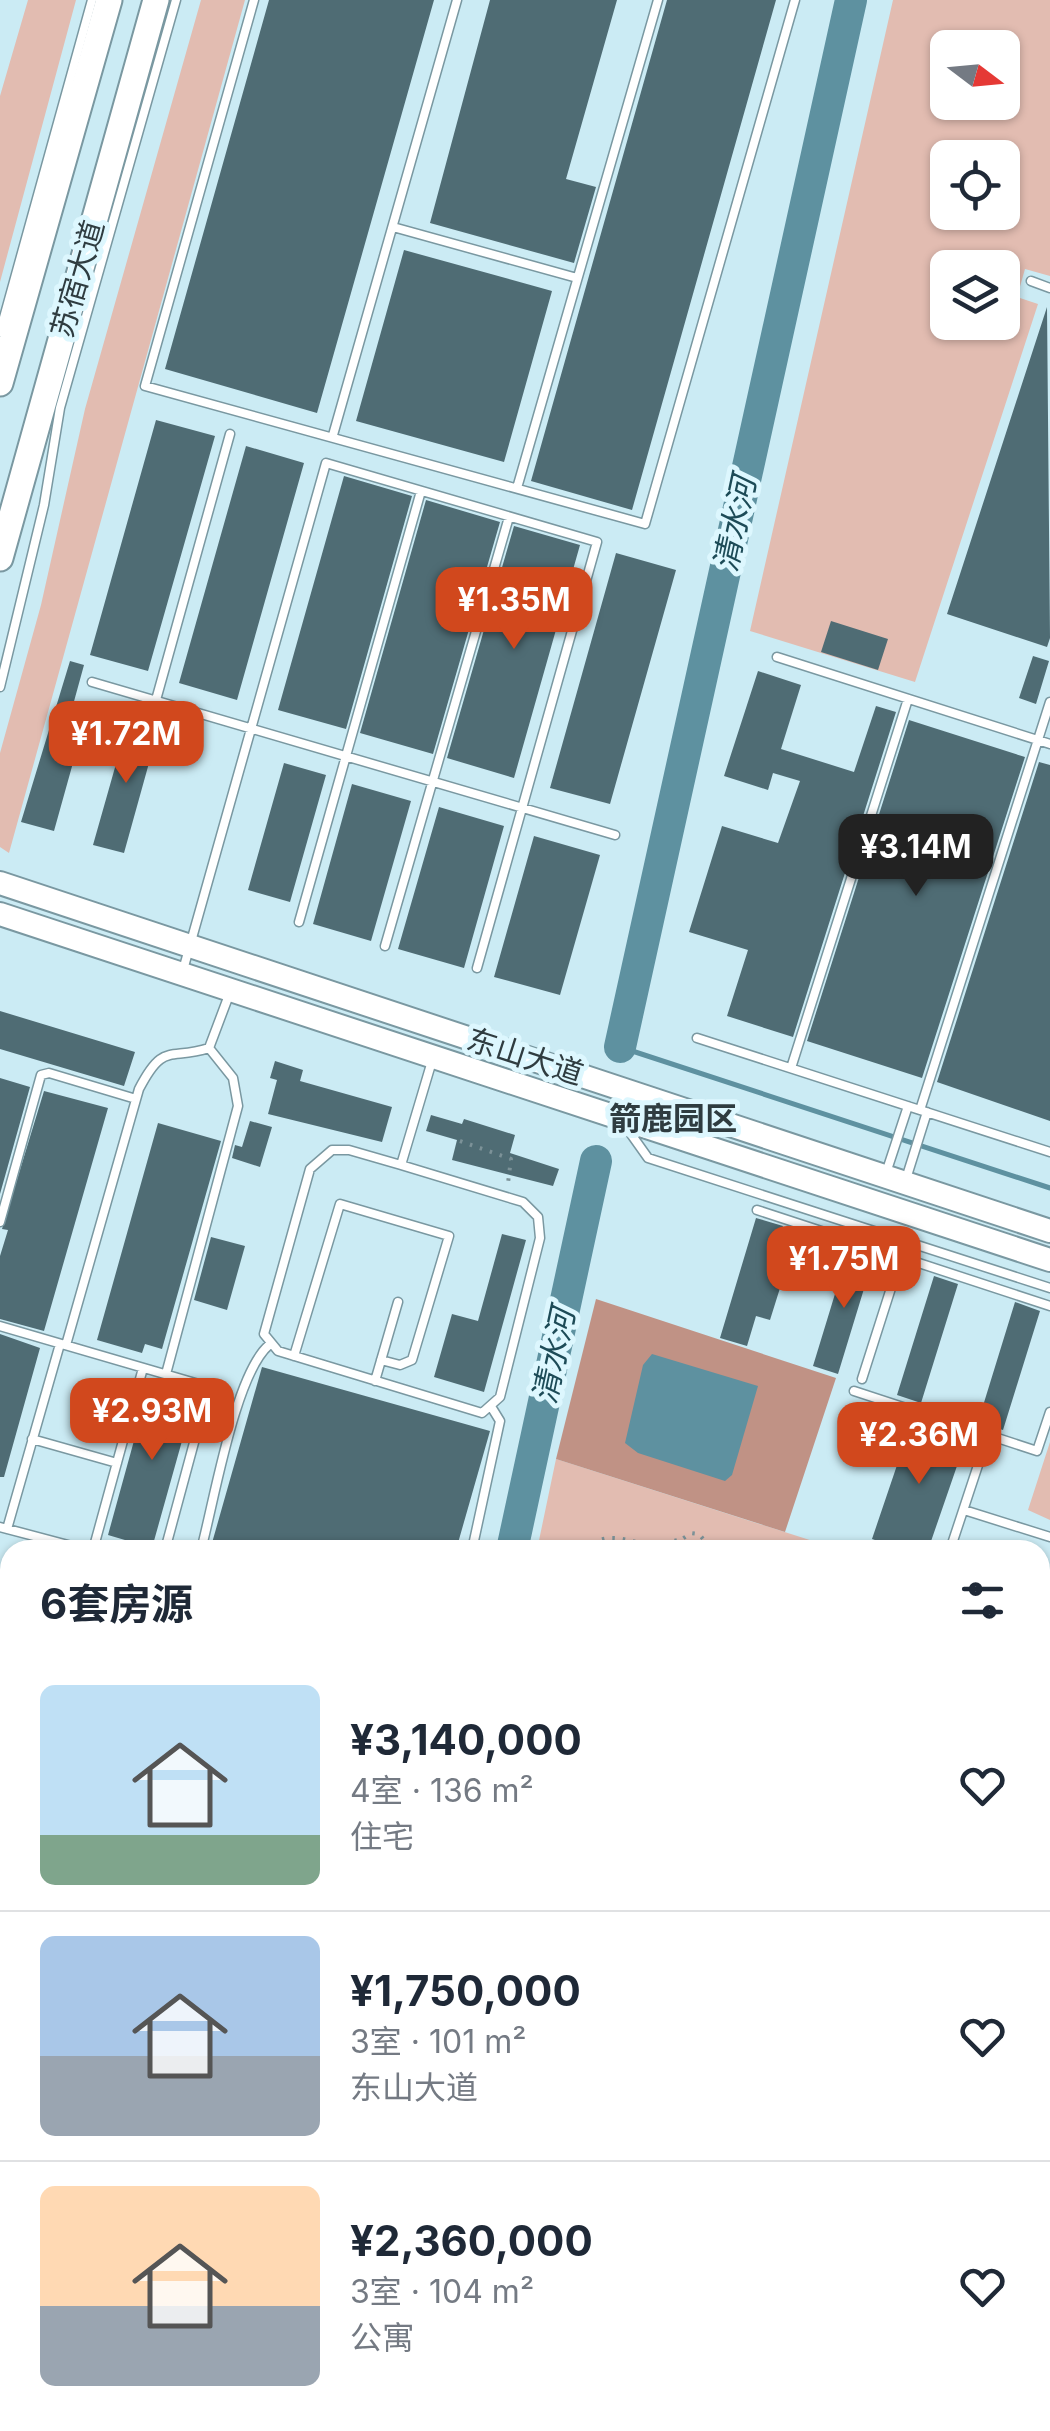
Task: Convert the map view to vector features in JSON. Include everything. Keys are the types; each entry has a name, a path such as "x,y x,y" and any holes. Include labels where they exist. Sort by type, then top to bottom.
{"main road":[{"name":"苏宿大道","path":"0,383 109,0"},
{"name":"苏宿大道","path":"0,558 156,0"},
{"name":"东山大道","path":"0,883 1050,1231"},
{"name":"东山大道","path":"0,914 1050,1260"}],"lane":[{"path":"0,332 92,0"},
{"path":"0,687 44,505 60,408 176,0"},
{"path":"254,0 145,386 645,524 795,0"},
{"path":"334,436 457,0"},
{"path":"517,488 658,0"},
{"path":"392,227 578,278"},
{"path":"1031,281 1050,288"},
{"path":"156,700 230,434"},
{"path":"182,974 326,463 597,542 477,968"},
{"path":"299,922 421,491"},
{"path":"385,946 509,517"},
{"path":"778,657 1050,744"},
{"path":"92,682 615,835"},
{"path":"791,1068 908,699"},
{"path":"895,1179 914,1153 920,1136 924,1111 1050,702"},
{"path":"209,1048 230,990"},
{"path":"697,1038 1050,1152"},
{"path":"50,1540 3,1528 136,1099 160,1058 174,1051 209,1048"},
{"path":"166,1374 238,1106 233,1078 209,1048"},
{"path":"401,1165 433,1057"},
{"path":"0,1222 40,1075 48,1073 136,1099"},
{"path":"895,1179 895,1146 908,1106"},
{"path":"620,1119 648,1158 1050,1288"},
{"path":"332,1150 349,1150 401,1165 532,1208 540,1238 500,1397 482,1413 294,1356 269,1345 264,1334 310,1169 332,1150"},
{"path":"294,1356 340,1204 450,1236 412,1360 400,1365 381,1360"},
{"path":"756,1210 1050,1306"},
{"path":"862,1379 906,1241"},
{"path":"375,1381 398,1302"},
{"path":"0,1326 210,1386 168,1540"},
{"path":"204,1540 244,1382 258,1355 269,1345"},
{"path":"93,1540 143,1368"},
{"path":"854,1392 1037,1450 1050,1412"},
{"path":"474,1540 500,1421 492,1408"},
{"path":"954,1540 988,1435"},
{"path":"32,1439 117,1462"},
{"path":"964,1510 1050,1537"}],"path":[{"path":"460,1141 511,1159 505,1196"},
{"path":"678,1540 699,1534 704,1540"},
{"path":"598,1540 625,1540"}],"shaded area":[{"path":"28,0 76,0 0,282 0,96"},
{"path":"201,0 245,0 9,853 0,847 0,753 41,605 85,409"},
{"path":"893,0 1050,0 1050,276 1025,269 1020,286 1020,250 930,250 930,340 1020,340 1020,298 1038,304 915,682 750,631"},
{"path":"596,1299 836,1378 785,1532 556,1459"},
{"path":"1050,1442 1050,1520 1028,1510"},
{"path":"556,1459 810,1540 539,1540"}],"water":[{"path":"652,1354 758,1386 732,1475 725,1481 638,1453 625,1443 643,1365"}],"building":[{"path":"269,0 434,0 317,413 165,369"},
{"path":"490,0 617,0 566,179 596,187 574,263 430,223"},
{"path":"667,0 776,0 632,510 531,481"},
{"path":"404,250 552,291 504,462 356,421"},
{"path":"1047,307 1050,638 1047,647 947,614"},
{"path":"156,420 215,436 148,671 90,655"},
{"path":"246,446 304,463 237,700 179,683"},
{"path":"344,476 412,496 346,729 278,710"},
{"path":"426,500 500,522 433,754 360,733"},
{"path":"514,526 580,545 514,778 447,758"},
{"path":"616,553 676,570 610,804 550,788"},
{"path":"831,621 888,639 878,670 821,652"},
{"path":"1033,656 1049,661 1036,704 1019,698"},
{"path":"70,661 84,665 73,705 88,709 54,831 21,822"},
{"path":"758,671 801,685 781,749 854,772 876,706 896,712 793,1037 727,1016 748,950 689,932 722,826 778,843 800,781 773,773 768,790 724,776"},
{"path":"129,718 159,727 124,853 93,845"},
{"path":"909,720 1025,757 922,1078 807,1041"},
{"path":"1039,762 1050,765 1050,1121 937,1082"},
{"path":"284,763 326,775 290,902 248,890"},
{"path":"352,784 411,801 371,941 313,924"},
{"path":"439,807 504,826 464,968 398,949"},
{"path":"534,836 600,855 560,995 494,977"},
{"path":"0,1011 135,1052 124,1086 0,1049"},
{"path":"275,1061 303,1070 300,1081 392,1107 382,1142 268,1114 277,1080 270,1078"},
{"path":"0,1078 30,1087 0,1194"},
{"path":"44,1091 108,1108 44,1331 0,1319 0,1256 8,1230 2,1229"},
{"path":"431,1115 462,1124 464,1119 515,1135 510,1153 559,1169 553,1186 452,1160 457,1140 426,1131"},
{"path":"250,1121 272,1127 260,1167 232,1158 235,1145 242,1147"},
{"path":"158,1123 221,1141 162,1349 145,1344 142,1353 97,1340"},
{"path":"756,1218 783,1226 776,1249 791,1253 770,1320 756,1316 747,1346 720,1338"},
{"path":"502,1234 526,1240 484,1392 434,1377 452,1314 478,1321"},
{"path":"211,1237 245,1246 227,1310 194,1300"},
{"path":"849,1248 874,1256 838,1374 813,1366"},
{"path":"934,1276 958,1284 921,1403 897,1395"},
{"path":"1015,1302 1040,1311 1003,1430 978,1422"},
{"path":"0,1334 40,1348 4,1477 0,1477"},
{"path":"262,1367 490,1431 459,1540 213,1540"},
{"path":"151,1379 196,1391 154,1540 125,1540 108,1535"},
{"path":"913,1418 967,1437 931,1540 872,1539"}],"waterway":[{"name":"清水河","path":"620,1047 851,0"},
{"path":"620,1047 1050,1188"},
{"name":"清水河","path":"514,1540 596,1161"}],"district":[{"name":"箭鹿园区","path":"673,1119"}]}
